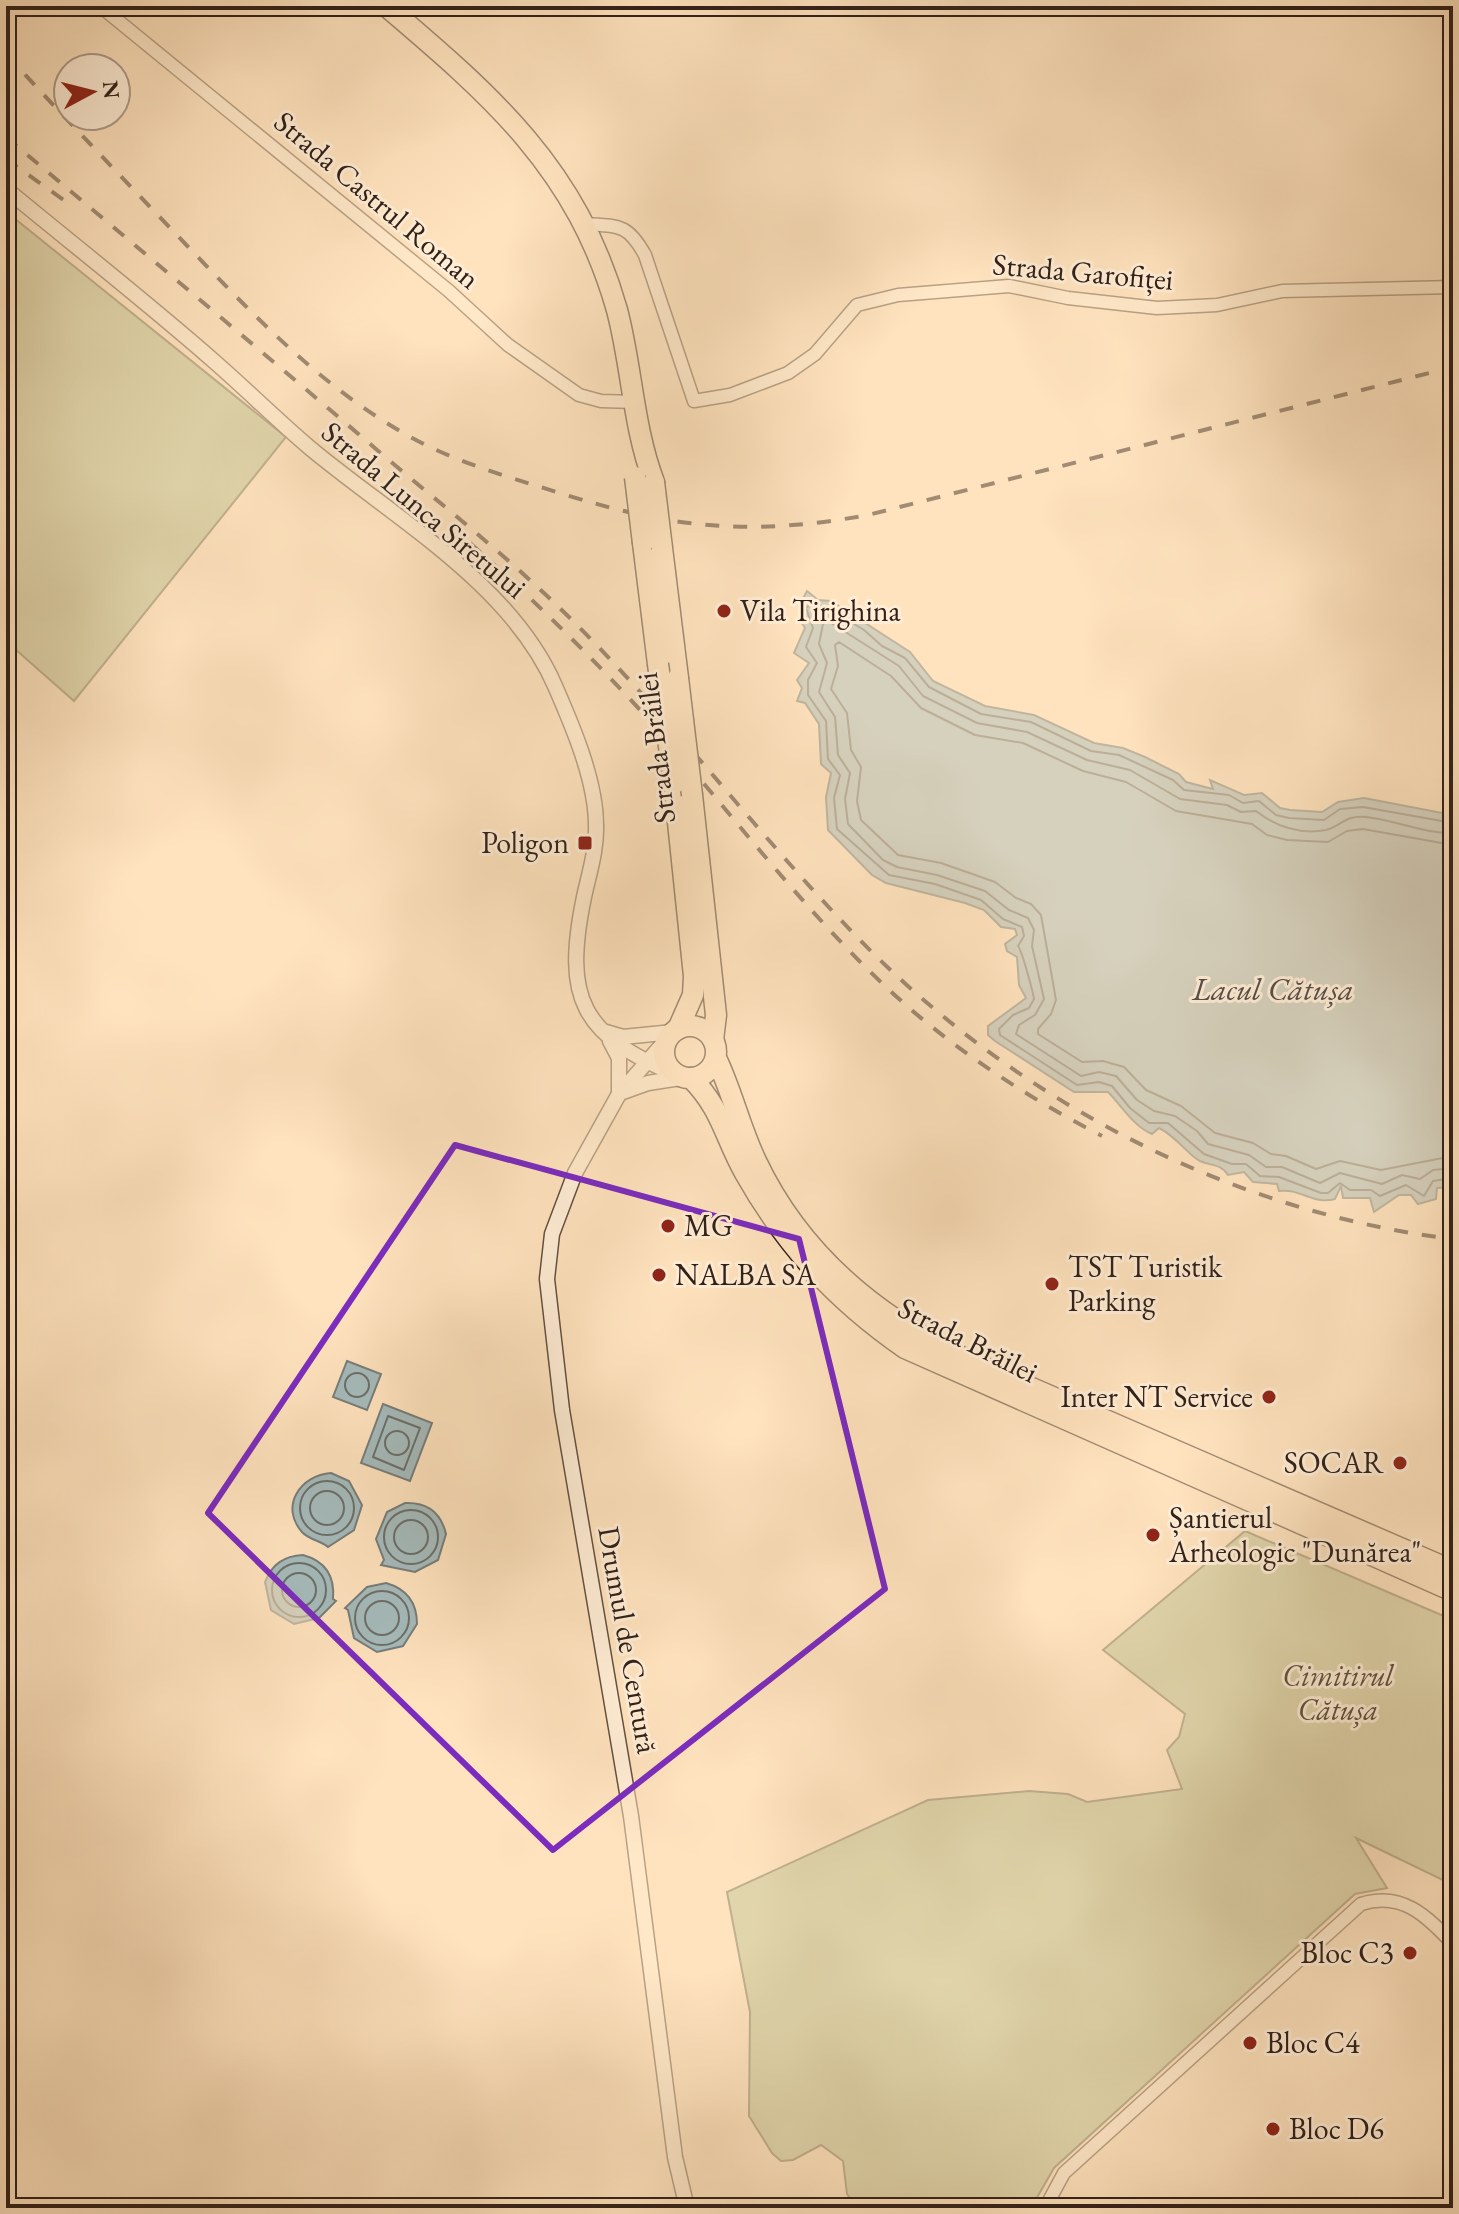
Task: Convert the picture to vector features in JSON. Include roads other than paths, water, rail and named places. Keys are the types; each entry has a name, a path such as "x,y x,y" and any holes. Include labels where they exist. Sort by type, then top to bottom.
{"highway":[{"name":"Strada Brăilei","path":"386,6 496,102 532,144 585,224 616,308 636,402 652,545 658,664 683,790 716,1015 714,1049 756,1161 777,1200 839,1276 875,1308 913,1333 996,1373 1453,1571"},
{"name":"Strada Brăilei","path":"652,545 678,678 694,976 693,995 673,1033"},
{"path":"694,1026 714,1049 709,1070 685,1077 664,1055 673,1033 694,1026"},
{"name":"Strada Brăilei","path":"685,1077 715,1105 742,1168 795,1250 844,1303 905,1348 1453,1591"}],"street":[{"name":"Strada Castrul Roman","path":"100,6 449,291 508,345 579,395 601,401 636,402"},
{"name":"Strada Lunca Siretului","path":"6,189 215,362 308,446 476,582 524,631 557,689 593,803 594,849 576,958 582,1004 598,1029 645,1062 685,1077"},
{"name":"Strada Garofiței","path":"585,224 622,226 636,239 645,255 694,401 730,395 788,373 815,354 857,305 898,295 1009,286 1068,298 1157,308 1217,305 1282,291 1453,287"},
{"path":"598,1029 623,1037 673,1033"},
{"path":"598,1029 619,1058 619,1094 648,1083 685,1077"},
{"name":"Drumul de Centură","path":"673,1033 619,1094 584,1156 558,1213 549,1254 548,1301 562,1410 618,1727 675,2157 687,2208"},
{"path":"1045,2208 1064,2173 1361,1904 1396,1900 1425,1914 1453,1944"}],"water":[{"name":"Lacul Cătușa","path":"807,591 818,600 831,601 910,652 933,681 985,706 1034,715 1094,743 1123,748 1179,774 1186,782 1213,789 1210,780 1244,795 1262,793 1280,808 1290,810 1322,812 1338,802 1364,798 1453,815 1453,1187 1437,1188 1436,1199 1418,1204 1411,1195 1399,1195 1374,1212 1370,1198 1343,1198 1341,1186 1335,1199 1320,1200 1279,1191 1277,1184 1253,1182 1244,1172 1228,1175 1219,1167 1196,1158 1159,1128 1152,1134 1145,1130 1108,1092 1074,1092 988,1035 988,1026 1026,998 1019,985 1017,957 1007,951 1005,944 1017,935 1015,929 1001,927 984,910 965,903 886,883 872,875 828,830 826,797 831,773 821,764 819,724 805,703 797,701 802,688 797,680 809,663 794,653 805,628 799,613"},
{"path":"347,1361 381,1374 367,1410 333,1397"},
{"path":"383,1404 432,1423 410,1481 361,1463"},
{"path":"331,1473 349,1481 362,1505 354,1530 328,1547 302,1532 295,1522 293,1502 311,1479"},
{"path":"405,1503 420,1504 432,1510 441,1520 446,1534 438,1560 415,1572 381,1565 384,1560 376,1539 387,1512"},
{"path":"303,1555 323,1565 330,1577 333,1599 336,1601 319,1618 294,1624 271,1610 265,1582 280,1562"},
{"path":"386,1583 400,1589 413,1603 417,1624 403,1646 377,1652 354,1638 345,1608 367,1587"}],"railway":[{"path":"6,54 254,314 340,391 405,434 443,453 522,481 642,515 678,522 750,527 787,526 868,515 1453,367"},
{"path":"6,137 545,594 627,677 858,938 919,996 986,1050 1056,1097 1130,1139 1208,1175 1288,1203 1370,1225 1453,1239"},
{"path":"6,159 68,203"},
{"path":"470,543 563,630 629,699 810,909 879,980 937,1031 982,1064 1029,1095 1102,1136"}],"place":[{"name":"Vila Tirighina","path":"724,611"},
{"name":"Poligon","path":"585,843"},
{"name":"MG","path":"668,1226"},
{"name":"NALBA SA","path":"659,1275"},
{"name":"TST Turistik Parking","path":"1052,1284"},
{"name":"Inter NT Service","path":"1269,1397"},
{"name":"SOCAR","path":"1400,1463"},
{"name":"Șantierul Arheologic \"Dunărea\"","path":"1153,1535"},
{"name":"Bloc C3","path":"1410,1953"},
{"name":"Bloc C4","path":"1250,2043"},
{"name":"Bloc D6","path":"1273,2129"}],"park label":[{"name":"Cimitirul Cătușa","path":"1338,1693"}]}
